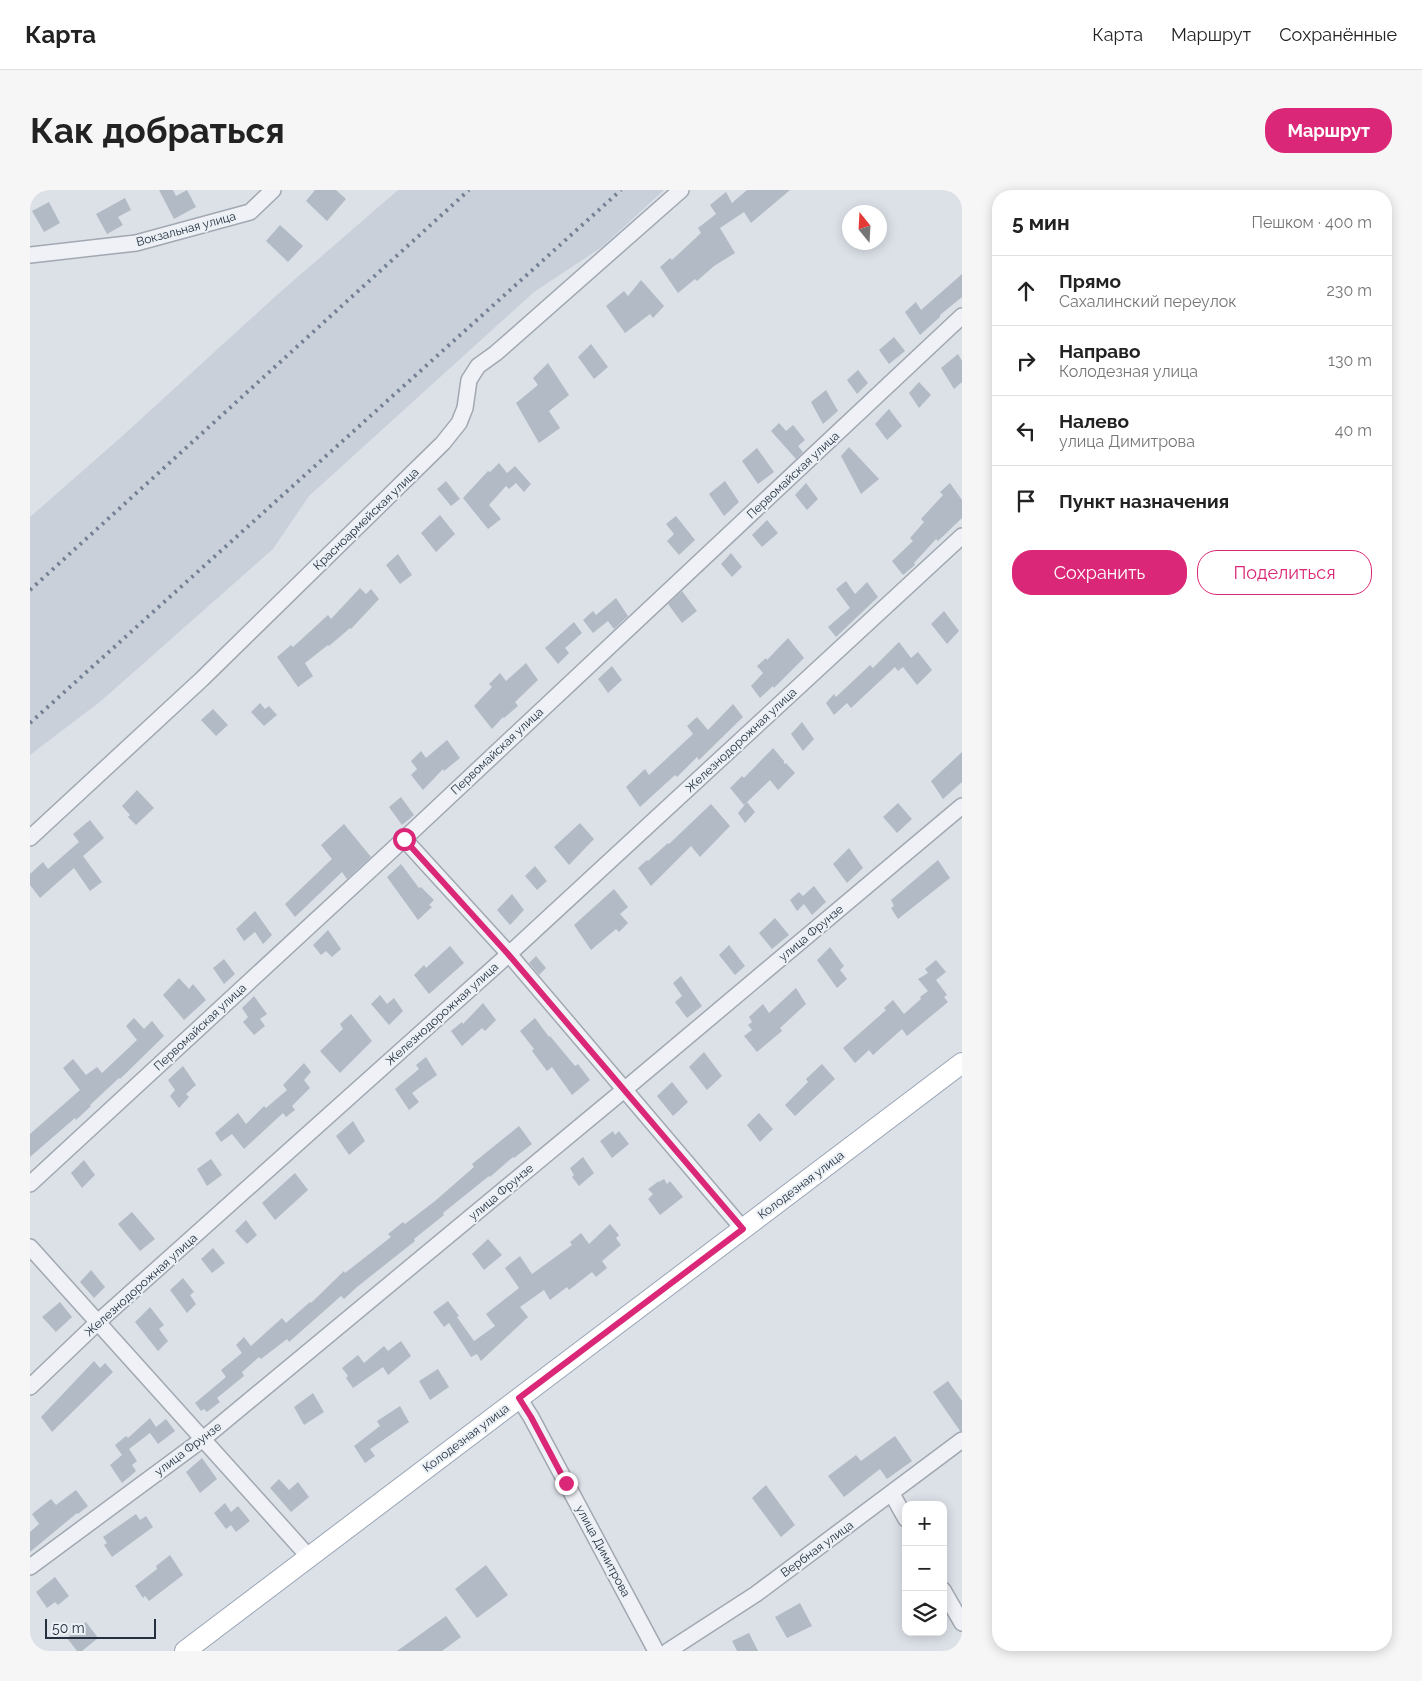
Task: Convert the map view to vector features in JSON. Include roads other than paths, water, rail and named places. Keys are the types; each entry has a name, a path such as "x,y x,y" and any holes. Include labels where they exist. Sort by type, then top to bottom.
{"main road":[{"name":"Колодезная улица","path":"185,1651 962,1063"}],"street":[{"name":"Вокзальная улица","path":"30,255 136,243 250,212 273,190"},
{"name":"Красноармейская улица","path":"30,838 202,679 443,443 459,423 465,408 469,380 478,366 496,353 681,190"},
{"name":"Первомайская улица","path":"30,1184 404,839 962,316"},
{"name":"Железнодорожная улица","path":"30,1387 98,1322 508,954 962,536"},
{"name":"улица Фрунзе","path":"30,1567 203,1439 624,1090 962,806"},
{"path":"404,839 508,954 743,1229"},
{"path":"30,1246 310,1557"},
{"name":"улица Димитрова","path":"519,1398 531,1417 656,1651"},
{"name":"Вербная улица","path":"668,1651 756,1594 962,1440"},
{"path":"892,1494 902,1512"},
{"path":"944,1591 962,1623"}],"railway":[{"path":"30,590 469,190"},
{"path":"30,723 621,190"}]}
